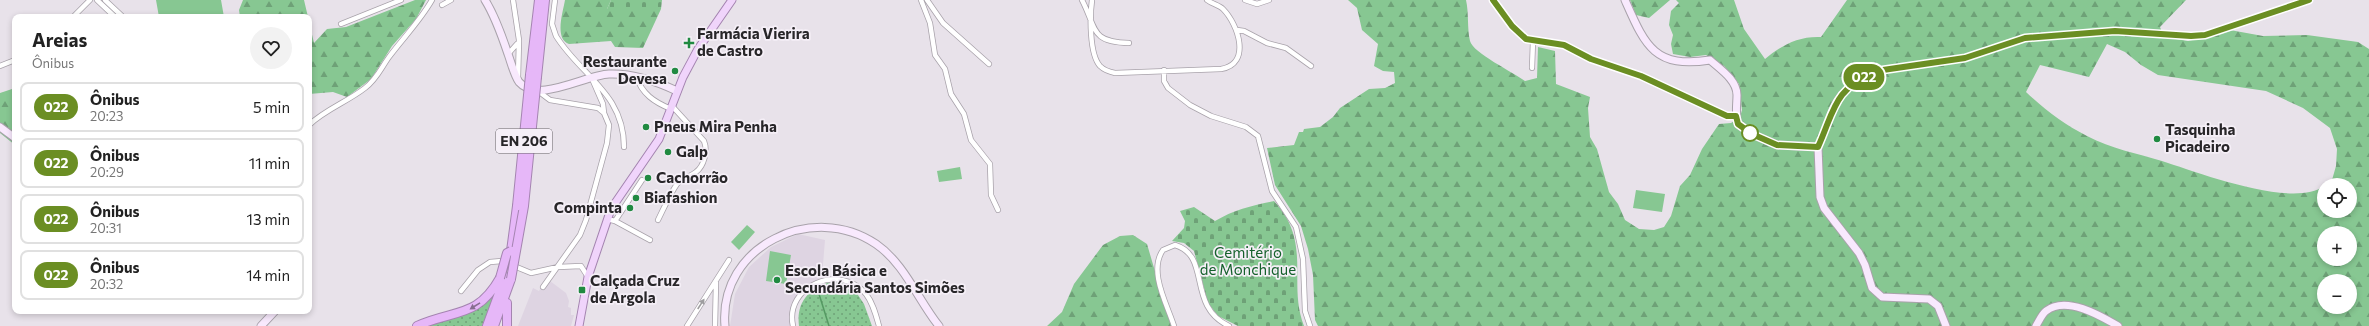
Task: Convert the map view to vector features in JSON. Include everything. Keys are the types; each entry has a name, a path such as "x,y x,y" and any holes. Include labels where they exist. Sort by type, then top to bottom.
{"highway":[{"name":"EN 206","path":"494,326 524,206 538,0"},
{"name":"EN 206","path":"487,326 505,278 507,253 511,251 545,0"},
{"path":"417,326 466,312 486,298 505,278 513,286 506,311 506,326"}],"main road":[{"path":"579,325 588,277 607,219 618,199 659,139 677,91 698,49 732,0"}],"street":[{"path":"76,14 90,0"},
{"path":"97,0 112,14"},
{"path":"105,0 120,14"},
{"path":"385,0 389,5"},
{"path":"341,24 401,0"},
{"path":"312,122 325,111 366,88 380,74 389,57 416,26 432,0"},
{"path":"442,5 451,0"},
{"path":"486,0 519,81 525,86 538,91 550,100 598,108 604,113"},
{"path":"513,0 519,40 519,81"},
{"path":"555,0 552,24 556,36 616,107 622,126 624,147"},
{"path":"921,0 930,24 935,55 945,69 951,94 964,114 971,140 990,164 991,195 998,210"},
{"path":"927,0 943,23 989,64"},
{"path":"1082,0 1098,33 1107,42 1129,43"},
{"path":"1092,0 1091,20 1097,60 1104,70 1115,72 1226,68 1232,65 1240,51 1237,30 1224,10 1207,0"},
{"path":"1245,0 1257,4 1269,0"},
{"path":"1493,0 1518,33 1533,41 1564,45 1591,59 1641,76 1727,116 1736,116"},
{"path":"1625,0 1642,36 1651,49 1662,57 1684,62 1710,60 1730,78 1737,93 1736,116 1738,124 1752,134 1777,145 1818,147"},
{"path":"1946,326 1938,306 1929,299 1882,297 1872,288 1865,265 1859,254 1824,208 1820,197 1818,147 1832,107 1838,98 1865,76 1876,71 1965,58 2025,38 2115,31 2191,36 2205,35 2309,0"},
{"path":"1237,30 1244,30 1267,44 1286,48 1311,66"},
{"path":"508,55 516,47 519,40"},
{"path":"1532,68 1533,41"},
{"path":"508,55 514,58 518,53"},
{"path":"0,66 12,61"},
{"path":"1164,70 1164,81 1168,88 1190,105 1211,116 1246,127 1258,136 1272,191 1296,227 1304,276 1305,311 1310,326"},
{"path":"538,91 591,77 609,74 636,76 677,91"},
{"path":"636,76 638,83 651,101 671,107 704,141 706,146 702,165 696,173 677,185 658,220"},
{"path":"543,287 580,236 588,214 607,143 609,125 604,113 604,104 591,77"},
{"path":"668,116 681,118"},
{"path":"0,126 12,136"},
{"path":"631,180 636,188"},
{"path":"615,221 642,180"},
{"path":"607,219 615,221 650,240"},
{"path":"725,326 729,294 744,265 770,241 799,228 816,226 834,227 852,231 878,245 899,266 939,326"},
{"path":"1174,326 1158,277 1156,263 1163,250 1175,245 1189,251 1194,258 1205,303 1215,317 1229,326"},
{"path":"687,326 729,260"},
{"path":"461,291 478,270 490,262 502,261 531,273 558,267 581,266 588,277"},
{"path":"793,326 793,312 800,295 814,283 825,279 836,278 854,284 867,295 879,326"},
{"path":"715,326 716,282"},
{"path":"2036,326 2046,311 2054,306 2085,308 2118,326"},
{"path":"261,326 272,314"}],"shaded area":[{"name":"Escola Básica e Secundária Santos Simões","path":"798,234 825,240 822,277 802,288 794,299 790,312 790,326 730,326 735,294 749,267 771,247"},
{"path":"550,281 566,293 569,301 568,307 571,308 571,315 574,315 571,326 518,326 533,288 539,291 542,285 545,288"}],"green space":[{"path":"156,0 221,0 223,14 158,14"},
{"path":"243,0 304,0 307,14 240,14 239,10"},
{"path":"415,0 426,0 416,19 392,46 371,79 347,97 333,92 312,94 312,35 314,43 327,29 346,27"},
{"path":"565,0 611,0 607,9 661,9 643,48 615,47 611,41 569,44 564,41 561,31 561,18"},
{"path":"611,0 662,0 661,9 607,9"},
{"path":"1348,0 1466,0 1469,36 1473,46 1486,57 1525,81 1537,78 1538,47 1555,51 1556,84 1590,97 1588,108 1590,137 1597,149 1609,192 1618,204 1625,220 1639,229 1654,230 1664,227 1671,216 1680,186 1690,175 1702,149 1719,124 1731,123 1740,117 1742,110 1739,84 1724,66 1706,55 1690,57 1673,54 1671,44 1673,35 1669,25 1671,11 1679,3 1676,0 1734,0 1744,29 1765,59 1791,42 1805,38 1821,37 1847,0 2186,0 2160,27 2164,37 2188,41 2230,30 2263,36 2307,35 2358,42 2369,49 2369,326 1318,326 1315,320 1313,275 1308,249 1301,226 1275,185 1267,148 1294,145 1299,132 1303,132 1304,129 1320,127 1333,117 1340,108 1369,89 1385,88 1395,83 1394,72 1383,71 1374,66 1378,44 1362,30 1357,8","holes":["2107,44 2125,52 2141,65 2158,75 2266,91 2303,108 2330,128 2337,149 2336,166 2333,178 2357,178 2357,218 2317,218 2317,189 2309,192 2290,193 2268,191 2244,186 2220,180 2106,144 2079,132 2063,122 2026,92 2040,65 2089,77"]},
{"path":"1630,0 1670,0 1649,18 1636,15"},
{"path":"12,89 12,143 0,133 0,93"},
{"path":"960,167 962,179 939,182 937,171"},
{"path":"1636,190 1665,194 1662,212 1633,208"},
{"name":"Cemitério de Monchique","path":"1274,201 1286,217 1293,232 1296,247 1299,310 1304,326 1238,326 1218,316 1208,303 1194,251 1184,243 1172,241 1184,228 1185,221 1180,211 1194,207 1215,221 1243,208"},
{"path":"747,225 755,232 739,250 731,242"},
{"path":"1133,235 1147,244 1171,326 1047,326 1062,312 1074,284 1103,245 1120,236"},
{"path":"770,251 791,255 786,284 766,281"},
{"path":"831,282 841,283 860,292 858,295 864,304 872,326 799,326 800,310 806,297 816,288"},
{"path":"491,295 493,298 482,326 423,326"}],"waterway":[{"path":"819,294 829,326"}],"bus line":[{"name":"022","path":"1493,0 1512,26 1526,39 1564,45 1591,59 1641,76 1727,116 1736,116 1738,124 1752,134 1777,145 1818,147 1832,107 1838,98 1865,76 1876,71 1888,68 1944,62 1965,58 2000,45 2025,38 2073,33 2115,31 2191,36 2205,35 2242,24 2309,0"}],"place":[{"name":"Farmácia Vierira de Castro","path":"689,43"},
{"name":"Restaurante Devesa","path":"675,71"},
{"name":"Pneus Mira Penha","path":"646,127"},
{"name":"Tasquinha Picadeiro","path":"2157,139"},
{"name":"Galp","path":"668,152"},
{"name":"Cachorrão","path":"648,178"},
{"name":"Biafashion","path":"636,198"},
{"name":"Compinta","path":"630,208"},
{"name":"Escola Básica e Secundária Santos Simões","path":"777,280"},
{"name":"Calçada Cruz de Argola","path":"582,290"}]}
